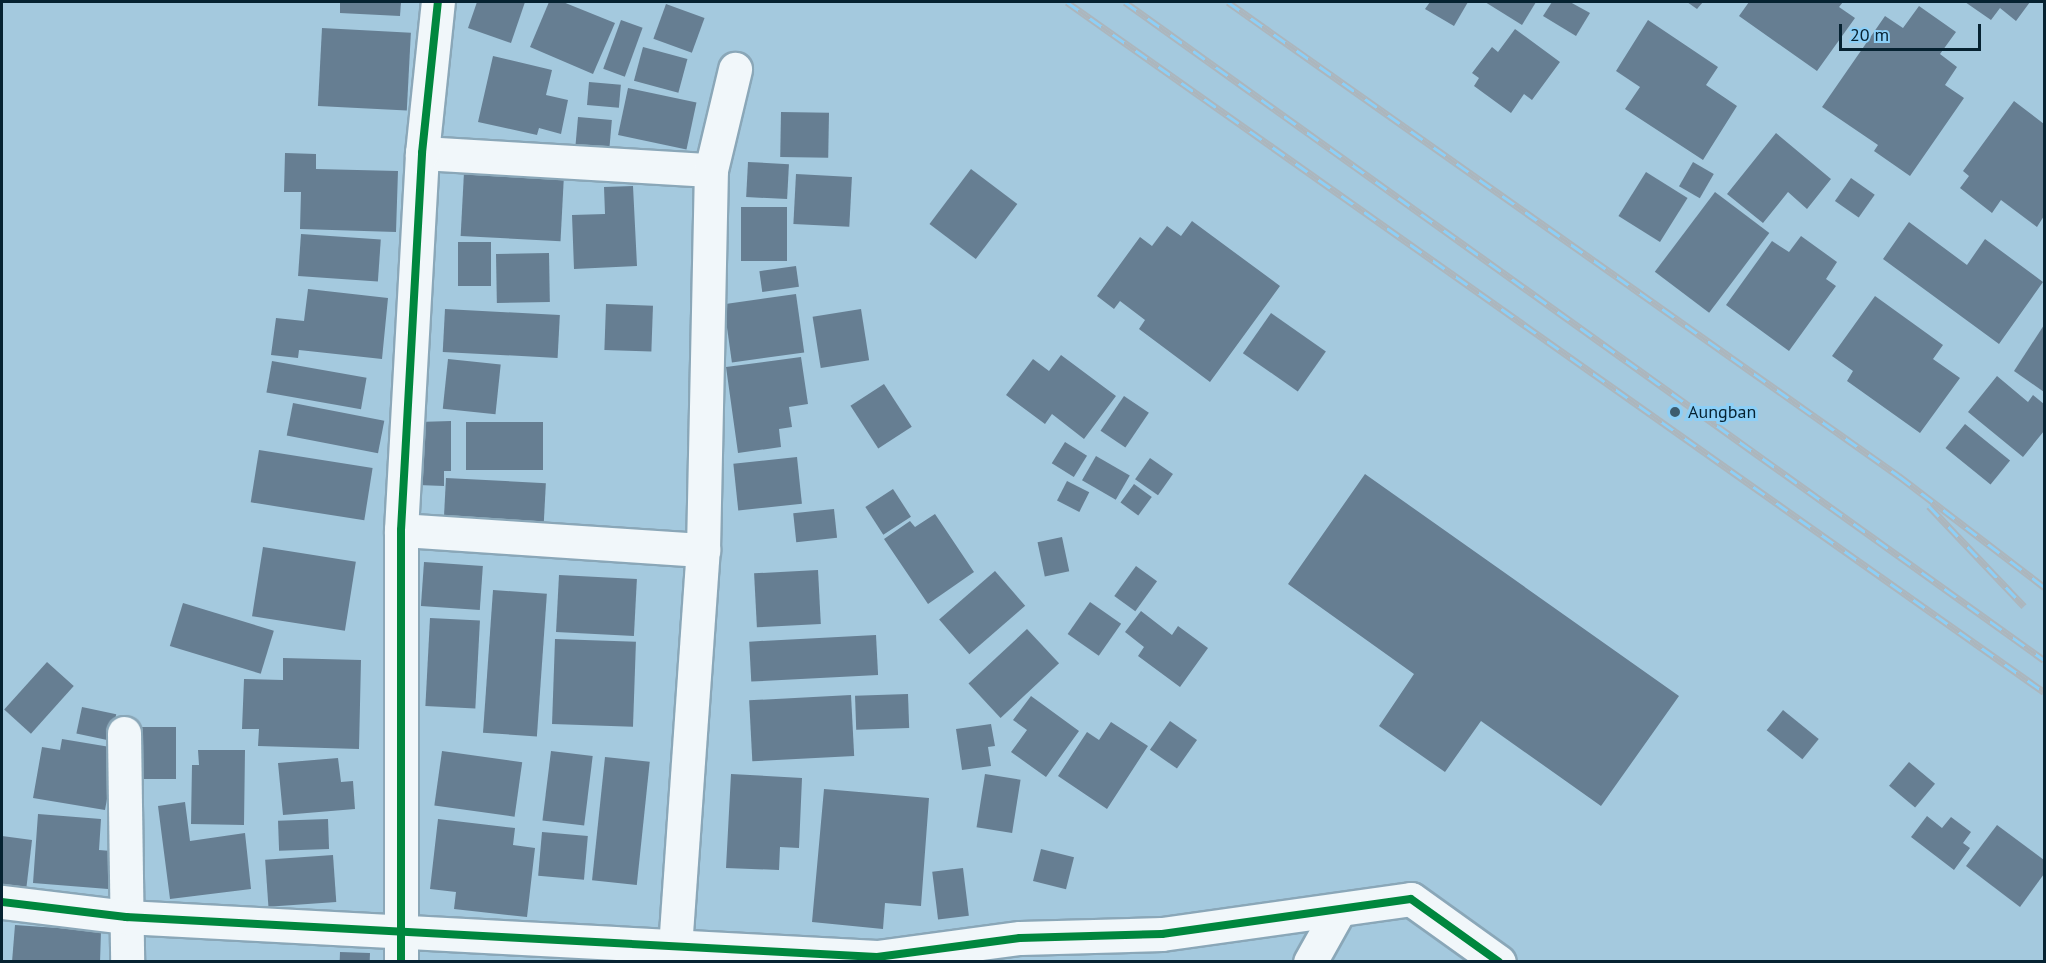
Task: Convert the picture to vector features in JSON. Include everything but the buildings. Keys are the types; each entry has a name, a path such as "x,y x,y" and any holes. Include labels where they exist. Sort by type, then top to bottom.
{"street":[{"path":"402,947 401,530 422,153 438,2"},
{"path":"674,954 703,550 711,170 735,69"},
{"path":"422,153 711,170"},
{"path":"401,530 703,550"},
{"path":"124,733 127,962"},
{"path":"2,902 402,947 878,957 1020,939 1162,934 1338,912 1411,898 1499,962"},
{"path":"1310,962 1338,912"}],"railway":[{"path":"1067,2 2044,692"},
{"path":"1125,2 2044,660"},
{"path":"1228,2 1899,476 2044,587"},
{"path":"1929,506 2024,606"}],"cycle path":[{"path":"401,962 401,530 422,153 438,2"},
{"path":"2,902 126,917 877,957 1020,938 1162,934 1411,899 1499,962"}],"place":[{"name":"Aungban","path":"1675,412"}]}
